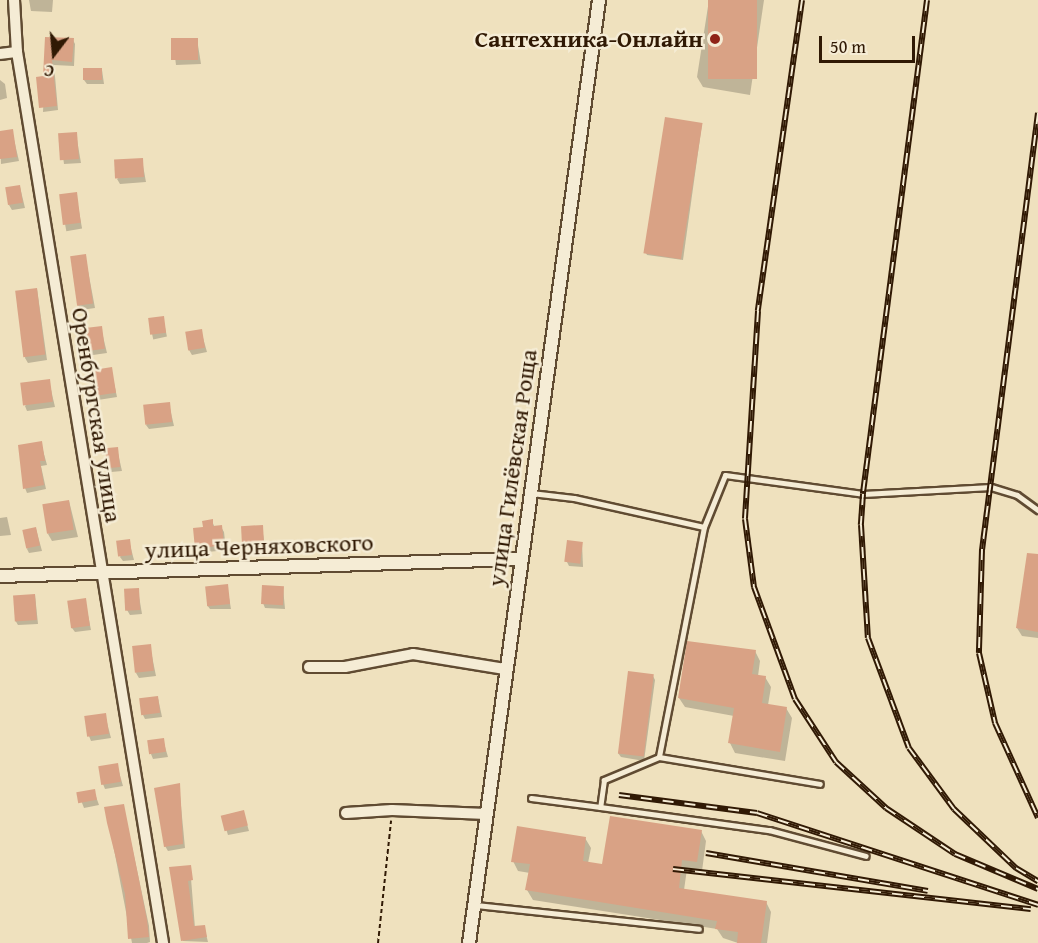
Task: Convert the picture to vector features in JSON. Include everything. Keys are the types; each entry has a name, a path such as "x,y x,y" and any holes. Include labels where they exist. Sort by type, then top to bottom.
{"street":[{"name":"Оренбургская улица","path":"14,0 17,52 163,943"},
{"name":"улица Гилёвская Роща","path":"469,943 519,560 600,0"},
{"path":"0,54 17,52"},
{"name":"улица Черняховского","path":"0,576 101,571 519,560"},
{"path":"309,667 345,667 413,654 505,669"},
{"path":"346,813 393,810 486,814"}],"lane":[{"path":"658,757 705,528 725,475 863,494 991,487 1017,495 1038,510"},
{"path":"530,493 574,498 705,528"},
{"path":"600,807 604,780 658,757 820,784"},
{"path":"531,798 769,830 866,856"},
{"path":"474,905 699,929"}],"path":[{"path":"378,943 393,810"}],"building":[{"path":"708,0 757,0 757,79 708,79"},
{"path":"45,37 74,38 72,62 52,60 57,106 39,108 36,77 43,76"},
{"path":"171,38 198,38 198,60 171,60"},
{"path":"83,68 102,68 102,80 83,80"},
{"path":"665,117 703,123 681,259 643,253"},
{"path":"13,129 17,157 0,159 0,131"},
{"path":"77,132 79,159 60,160 58,133"},
{"path":"143,158 144,177 115,178 114,160"},
{"path":"20,185 23,203 8,205 5,187"},
{"path":"77,192 81,223 63,225 59,194"},
{"path":"86,254 93,304 77,306 70,256"},
{"path":"37,288 45,355 23,357 15,291"},
{"path":"164,316 166,333 150,335 148,318"},
{"path":"102,326 105,349 82,352 79,329"},
{"path":"202,329 205,348 188,350 185,332"},
{"path":"112,367 116,393 94,396 90,370"},
{"path":"50,379 53,402 23,405 20,383"},
{"path":"170,402 172,422 145,425 143,405"},
{"path":"42,441 45,461 40,461 44,485 23,489 18,445"},
{"path":"118,447 120,467 107,468 105,448"},
{"path":"69,500 74,530 47,534 42,504"},
{"path":"213,519 213,526 222,525 224,545 195,549 193,528 203,527 202,521"},
{"path":"263,525 264,542 242,543 241,526"},
{"path":"36,527 40,546 26,548 22,530"},
{"path":"130,539 132,555 118,557 116,541"},
{"path":"567,540 583,542 580,564 564,562"},
{"path":"1027,553 1038,554 1038,632 1016,628"},
{"path":"228,584 230,604 207,606 205,586"},
{"path":"262,585 284,586 283,605 261,604"},
{"path":"139,588 140,610 125,611 124,589"},
{"path":"35,594 37,620 15,621 13,596"},
{"path":"86,598 90,626 71,628 67,601"},
{"path":"687,641 756,650 752,674 766,676 762,703 787,707 780,752 728,743 734,708 678,698"},
{"path":"151,644 154,671 135,673 132,646"},
{"path":"628,671 654,674 644,757 618,753"},
{"path":"158,696 160,713 141,715 139,698"},
{"path":"106,713 109,734 87,737 84,716"},
{"path":"164,738 166,752 149,754 147,740"},
{"path":"118,763 121,782 101,785 98,766"},
{"path":"180,783 183,844 164,847 154,788"},
{"path":"95,789 97,800 78,803 76,792"},
{"path":"124,804 149,937 128,939 125,894 104,807"},
{"path":"244,810 248,826 225,831 221,816"},
{"path":"610,816 702,830 697,862 682,860 679,888 767,901 761,943 737,943 738,932 715,929 717,921 525,890 530,864 511,862 517,826 586,837 583,861 602,864"},
{"path":"191,865 193,880 188,881 194,926 205,925 207,937 181,941 169,867"}],"railway":[{"path":"802,0 758,311 745,519 754,587 795,699 836,762 886,808 955,854 1038,889"},
{"path":"927,0 863,494 861,525 868,638 909,748 954,809 1016,868 1038,881"},
{"path":"1038,113 982,549 979,653 995,723 1038,818"},
{"path":"619,795 757,813 1038,905"},
{"path":"706,853 928,891"},
{"path":"673,869 1031,909"}],"place":[{"name":"Сантехника-Онлайн","path":"715,39"}]}
